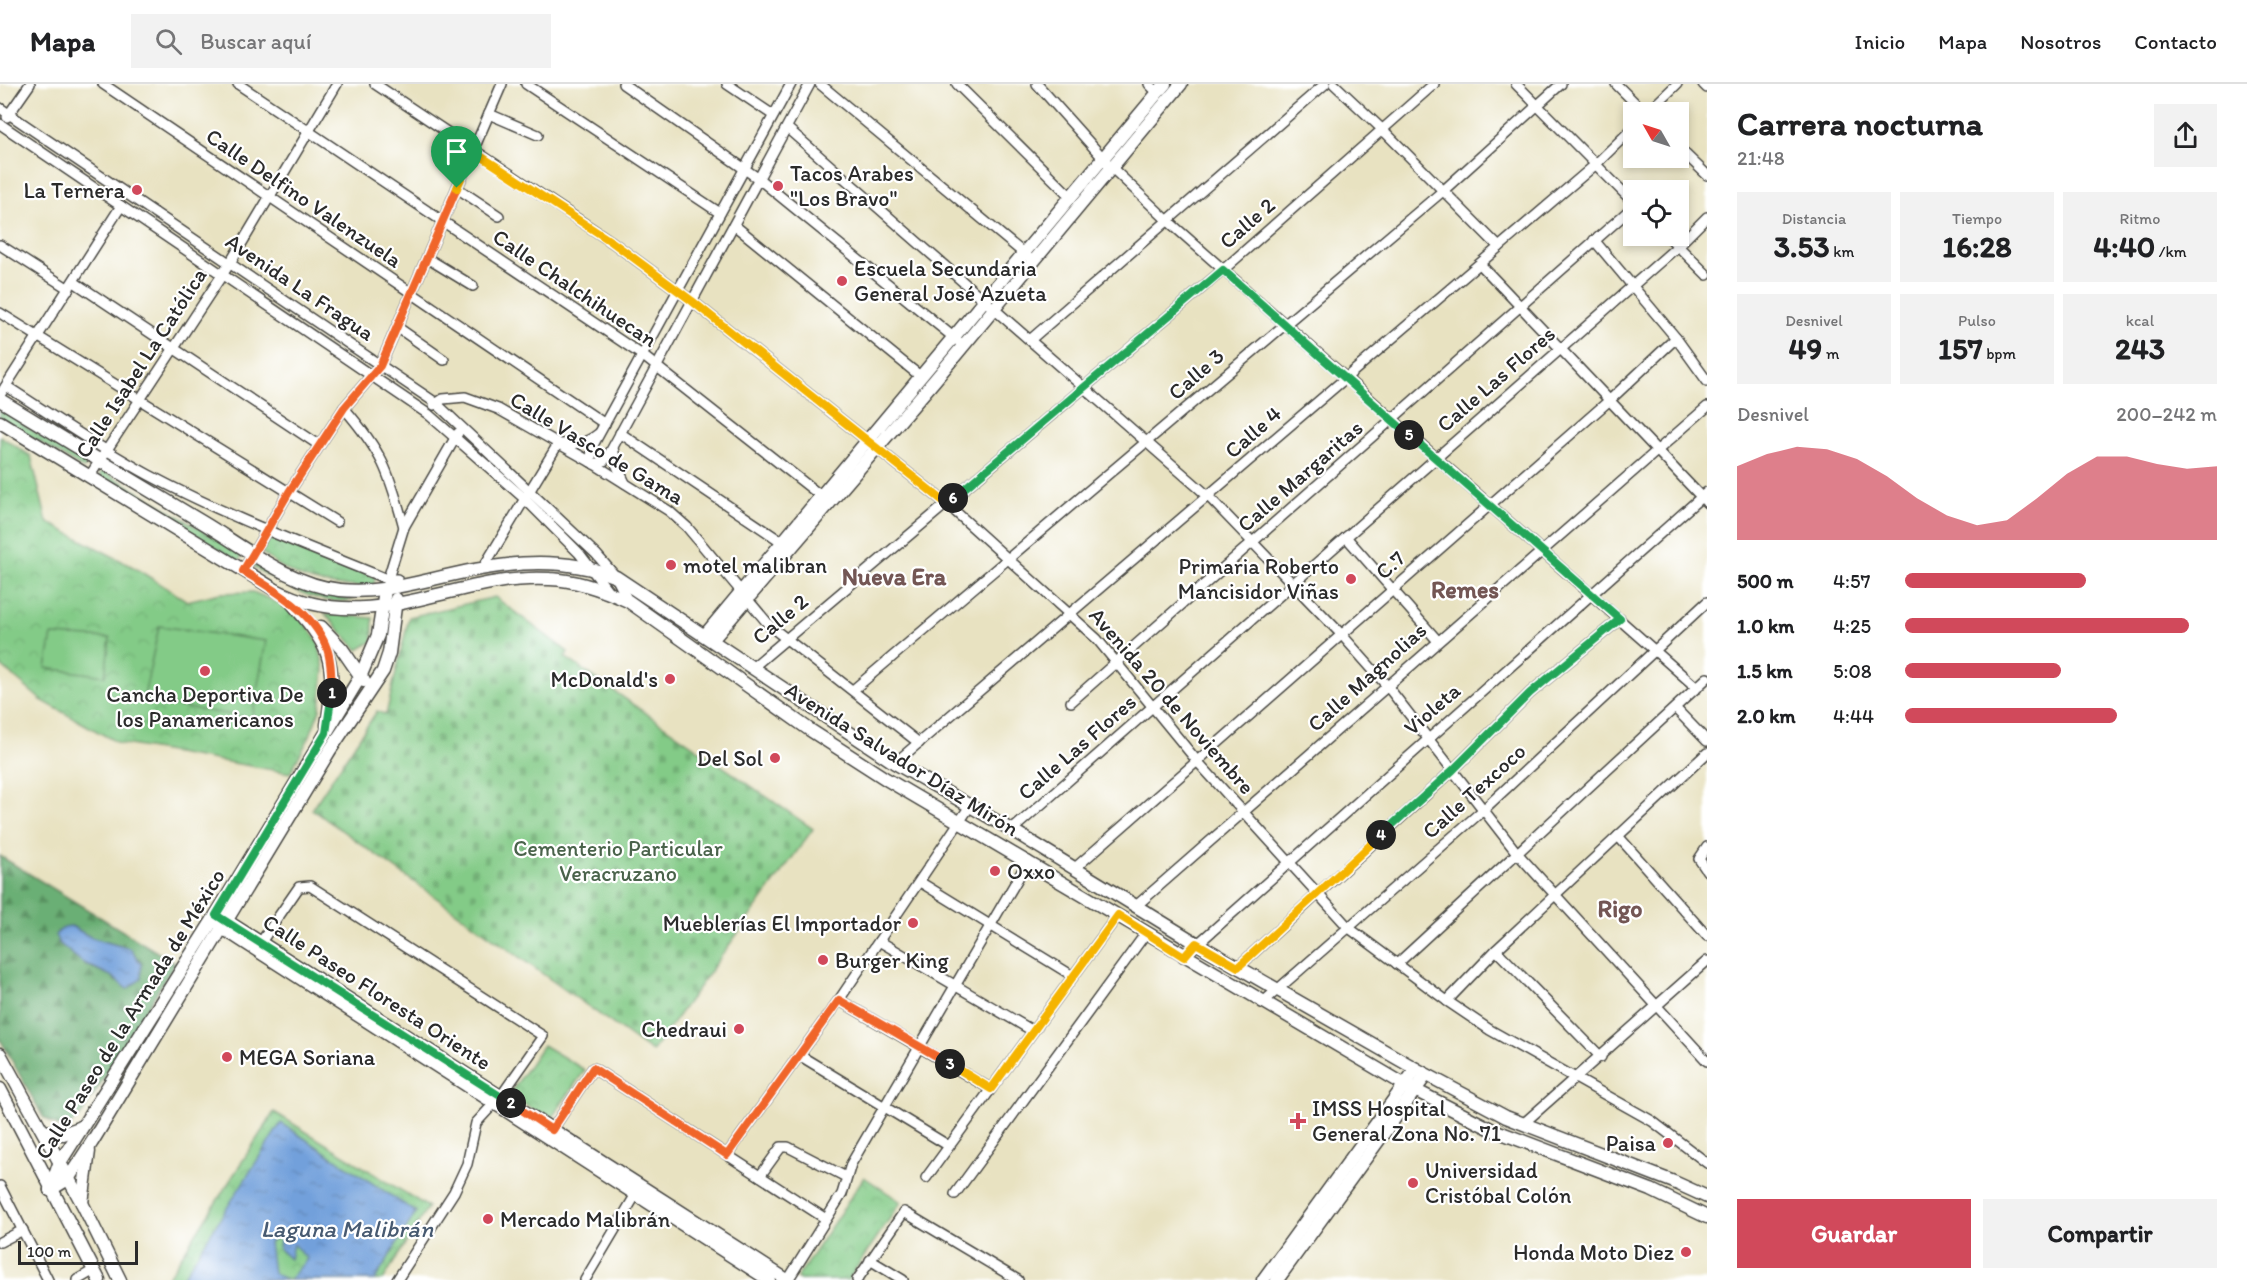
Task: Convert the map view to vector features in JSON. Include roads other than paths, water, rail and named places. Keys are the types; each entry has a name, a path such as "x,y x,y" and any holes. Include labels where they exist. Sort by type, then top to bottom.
{"main road":[{"path":"709,638 878,448 994,309 1070,196 1107,162 1181,84"},
{"path":"744,596 782,542 953,336 984,300 1029,258 1107,162 1157,87"},
{"name":"Avenida Salvador Díaz Mirón","path":"0,400 104,456 253,553 298,579 318,586 358,592 391,584 526,562 591,567 616,577 895,763 1012,830 1196,943 1421,1072 1506,1117 1707,1197"},
{"name":"Avenida Salvador Díaz Mirón","path":"0,422 243,571 285,595 322,606 346,610 389,607 512,580 551,579 609,592 628,602 818,735 886,779 962,821 1184,957 1410,1088 1491,1129 1651,1190 1707,1217"},
{"name":"Calle Paseo de la Armada de México","path":"50,1190 59,1164 159,1005 185,965 220,921 383,671 389,653 391,584"},
{"path":"285,595 317,632 329,656 332,695 326,733"},
{"name":"Calle Paseo de la Armada de México","path":"50,1190 68,1179 196,971 220,921 360,677 389,607"},
{"path":"298,610 309,616 342,649 360,677 371,688"},
{"path":"818,735 824,728 846,738 854,736"},
{"name":"Calle Paseo Floresta Oriente","path":"220,921 261,942 638,1191 768,1280"},
{"name":"Calle Paseo Floresta Oriente","path":"220,921 498,1100"},
{"path":"185,965 196,971"},
{"path":"159,1005 171,1012"},
{"path":"0,1054 82,1203 120,1280"},
{"path":"1263,1280 1324,1206 1421,1072"},
{"path":"0,1089 50,1190 96,1275"},
{"path":"43,1131 63,1134 83,1126"},
{"path":"82,1203 86,1166 92,1142"},
{"name":"Calle Paseo Floresta Oriente","path":"638,1191 787,1280"},
{"path":"1277,1280 1324,1206"}],"street":[{"path":"0,125 30,84"},
{"name":"Calle Delfino Valenzuela","path":"103,84 602,428"},
{"name":"Calle Chalchihuecan","path":"238,84 642,355 821,496"},
{"name":"Calle Isabel La Católica","path":"89,477 230,262 337,84"},
{"name":"Avenida 20 de Noviembre","path":"375,84 612,242 678,290 947,504 1071,614 1119,662 1197,761 1348,928 1490,1030 1652,1121 1706,1160"},
{"path":"243,571 265,531 319,445 344,408 369,376 380,366 502,84"},
{"path":"526,84 720,213"},
{"path":"623,84 759,179 963,345"},
{"path":"727,84 773,115"},
{"path":"790,84 602,428 590,453 592,463 604,461 613,447 810,84"},
{"path":"820,84 1029,258"},
{"path":"957,84 1070,196"},
{"path":"1037,84 1107,162 1167,220 1697,688"},
{"path":"1030,340 1325,84"},
{"path":"1334,84 1444,190 1499,247"},
{"name":"Calle 2","path":"752,668 1223,270 1384,131 1434,84"},
{"path":"1516,84 1623,193"},
{"name":"Calle 3","path":"853,690 1284,323 1444,190 1561,84"},
{"path":"1616,84 1635,102"},
{"path":"1657,102 1677,84"},
{"path":"1703,84 1707,88"},
{"name":"Avenida La Fragua","path":"0,108 436,403 596,554 616,577 628,602"},
{"path":"489,114 538,135"},
{"name":"Avenida La Fragua","path":"0,125 428,414 456,436 525,499 591,567 609,592"},
{"path":"787,128 1208,496 1342,635 1388,687 1429,737 1482,811 1517,853 1707,1061"},
{"name":"Calle 4","path":"895,763 1480,264 1595,165 1623,138"},
{"path":"1689,158 1707,175"},
{"path":"457,188 499,216"},
{"path":"0,395 72,286 121,206"},
{"name":"Calle Margaritas","path":"1071,702 1393,420 1623,214"},
{"name":"Calle Las Flores","path":"1689,235 1707,217"},
{"path":"734,225 920,376"},
{"path":"1594,240 1676,338 1707,381"},
{"path":"0,245 174,348 319,445"},
{"path":"1678,246 1707,274"},
{"name":"Calle Las Flores","path":"1012,830 1678,246"},
{"path":"427,258 473,286"},
{"path":"1480,264 1611,399 1657,451 1705,497"},
{"path":"0,312 337,522"},
{"path":"397,327 444,360"},
{"name":"C.7","path":"1075,868 1342,635 1391,589 1611,399 1676,338"},
{"name":"Avenida Salvador Díaz Mirón","path":"6,386 104,456 147,474 265,531 391,584"},
{"name":"Calle Vasco de Gama","path":"436,403 455,397 465,397 498,409 669,511 687,528 744,596 787,639 919,743"},
{"path":"428,414 436,403"},
{"name":"Calle Magnolias","path":"1136,906 1388,687 1437,640 1707,407"},
{"path":"344,408 368,436 383,460 404,527"},
{"path":"391,584 404,527 462,426"},
{"path":"483,568 558,444 578,444 590,441 602,428"},
{"path":"620,433 782,542"},
{"path":"613,447 614,459 626,485"},
{"name":"Violeta","path":"1184,957 1196,943 1287,862 1705,497"},
{"path":"1346,537 1437,640"},
{"name":"Calle Texcoco","path":"1262,1003 1280,991 1482,811 1707,602"},
{"path":"1238,967 1454,772 1530,693 1620,619"},
{"path":"1397,964 1707,678"},
{"path":"1675,708 1707,741"},
{"path":"1447,1001 1496,950 1707,753"},
{"path":"727,1155 839,1000 970,806"},
{"path":"1618,836 1707,936"},
{"path":"1707,847 1699,859 1707,871"},
{"path":"787,1280 844,1189 846,1177 884,1107 1028,861"},
{"path":"920,882 1073,976"},
{"path":"261,942 302,885 310,886 543,1036 498,1100 476,1123 467,1164 454,1192 397,1280"},
{"path":"926,1178 1118,915"},
{"path":"955,1194 1146,933"},
{"path":"879,941 1033,1031"},
{"path":"1496,950 1601,1057"},
{"path":"1524,1124 1707,961"},
{"path":"839,1000 991,1089"},
{"path":"799,1055 949,1146"},
{"path":"549,1134 593,1068 826,1219"},
{"path":"760,1176 781,1147 788,1147 846,1177"},
{"path":"0,1186 4,1201 48,1280"},
{"path":"585,1280 638,1191"},
{"path":"857,1280 904,1212 1018,1280"},
{"path":"0,1242 22,1230"},
{"path":"870,1260 903,1280"},
{"path":"77,1280 96,1275"}],"water":[{"path":"71,926 92,938 131,949 141,964 141,979 127,989 111,976 82,962 59,943 55,935 64,927"},
{"name":"Laguna Malibrán","path":"281,1123 416,1212 375,1280 289,1280 307,1259 293,1244 290,1259 279,1249 280,1236 269,1242 273,1273 287,1280 181,1280"}],"place":[{"name":"Tacos Arabes \"Los Bravo\"","path":"778,186"},
{"name":"La Ternera","path":"137,190"},
{"name":"Escuela Secundaria General José Azueta","path":"842,281"},
{"name":"motel malibran","path":"671,565"},
{"name":"Primaria Roberto Mancisidor Viñas","path":"1351,579"},
{"name":"Cancha Deportiva De los Panamericanos","path":"205,671"},
{"name":"McDonald's","path":"670,679"},
{"name":"Del Sol","path":"775,758"},
{"name":"Oxxo","path":"995,871"},
{"name":"Mueblerías El Importador","path":"913,923"},
{"name":"Burger King","path":"823,960"},
{"name":"Chedraui","path":"739,1029"},
{"name":"MEGA Soriana","path":"227,1057"},
{"name":"IMSS Hospital General Zona No. 71","path":"1298,1121"},
{"name":"Paisa","path":"1668,1143"},
{"name":"Universidad Cristóbal Colón","path":"1413,1183"},
{"name":"Mercado Malibrán","path":"488,1219"},
{"name":"Honda Moto Diez","path":"1686,1252"}],"district":[{"name":"Nueva Era","path":"894,576"},
{"name":"Remes","path":"1465,589"},
{"name":"Rigo","path":"1620,908"}],"park label":[{"name":"Cementerio Particular Veracruzano","path":"618,860"}]}
